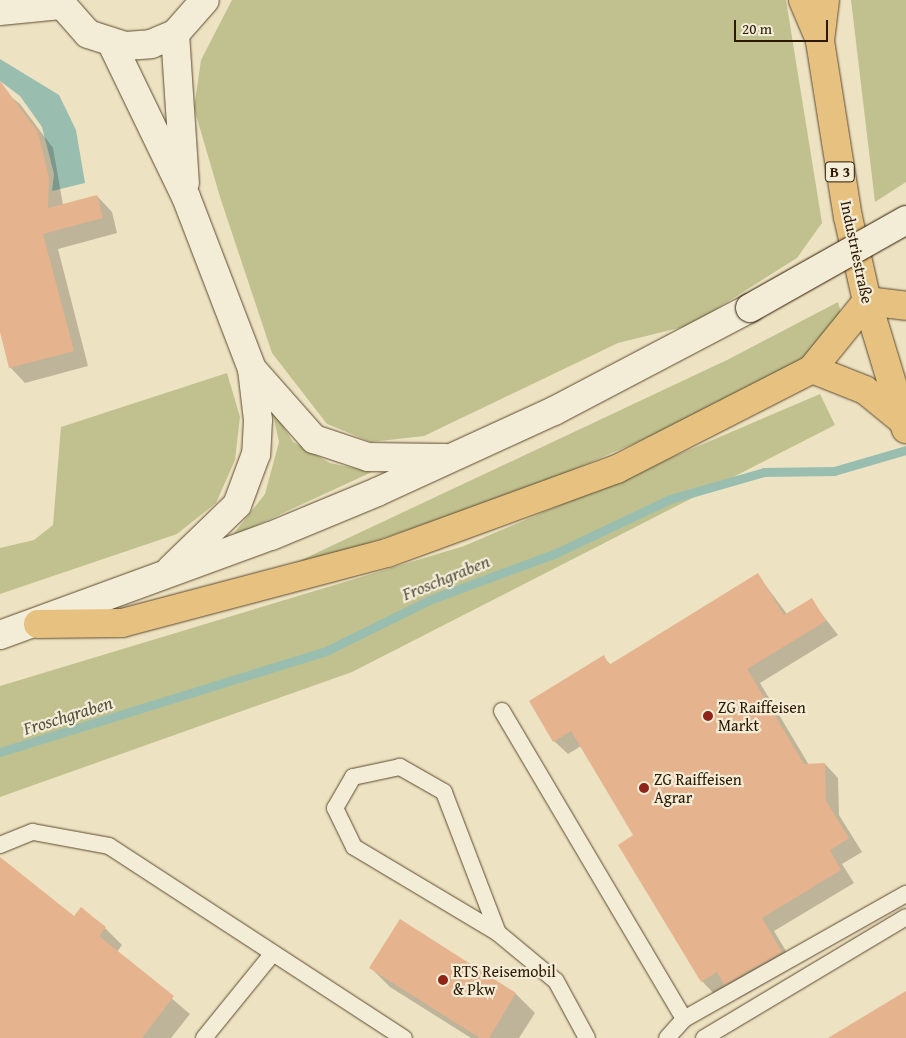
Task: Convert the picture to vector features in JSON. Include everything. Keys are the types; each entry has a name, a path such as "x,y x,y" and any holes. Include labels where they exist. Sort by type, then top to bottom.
{"main road":[{"path":"0,11 60,3 78,26 112,44 151,44 175,34 205,0"},
{"name":"B 3","path":"803,0 820,41"},
{"name":"B 3","path":"820,41 825,0"},
{"path":"175,34 186,197"},
{"name":"Industriestraße","path":"820,41 848,216 867,301 905,421"},
{"path":"112,44 186,197 252,368 259,438 249,482 236,505 163,577"},
{"path":"0,635 38,624 163,577 456,458 750,308 906,220"},
{"path":"38,624 122,623 387,553 617,469 812,370 867,301 906,306"},
{"path":"252,368 314,439 368,456 456,458"},
{"path":"812,370 858,386 905,421"}],"lane":[{"path":"502,711 684,1019"},
{"path":"498,933 444,792 400,767 353,777 335,808 354,847 498,933 556,981 587,1038"},
{"path":"0,845 33,832 109,846 404,1038"},
{"path":"667,1038 684,1019 906,894"},
{"path":"704,1038 906,917"},
{"path":"204,1038 273,953"}],"green space":[{"path":"232,0 786,0 822,223 797,258 691,325 618,343 424,436 371,442 327,424 272,353 220,197 194,108 201,60"},
{"path":"851,0 906,0 906,182 875,202"},
{"path":"838,302 844,324 780,380 524,491 261,579 727,360"},
{"path":"227,373 240,417 235,460 216,503 177,534 0,594 0,548 34,540 53,525 61,427"},
{"path":"820,394 835,425 352,672 0,797 0,686 464,546"},
{"path":"271,406 293,442 330,463 372,472 231,537 265,494 279,442"}],"shaded area":[{"path":"0,59 59,95 76,130 85,183 52,191 54,174 42,127 20,96 0,81"}],"building":[{"path":"0,81 38,132 49,178 48,208 97,195 103,218 43,234 74,351 9,368 0,332"},
{"path":"758,573 784,615 812,598 826,621 747,669 804,764 825,763 826,801 849,838 830,850 841,870 762,918 782,952 724,985 717,972 701,982 618,845 633,835 571,731 553,742 529,701 604,655 609,665"},
{"path":"0,857 74,916 81,907 106,927 99,936 174,996 142,1038 0,1038"},
{"name":"RTS Reisemobil & Pkw","path":"400,919 516,993 489,1038 480,1038 369,968"},
{"path":"906,991 906,1038 828,1038"}],"waterway":[{"name":"Froschgraben","path":"0,752 324,652 429,600 556,553 670,499 764,472 834,471 906,450"}],"place":[{"name":"ZG Raiffeisen Markt","path":"708,716"},
{"name":"ZG Raiffeisen Agrar","path":"644,788"},
{"name":"RTS Reisemobil & Pkw","path":"443,980"}]}
